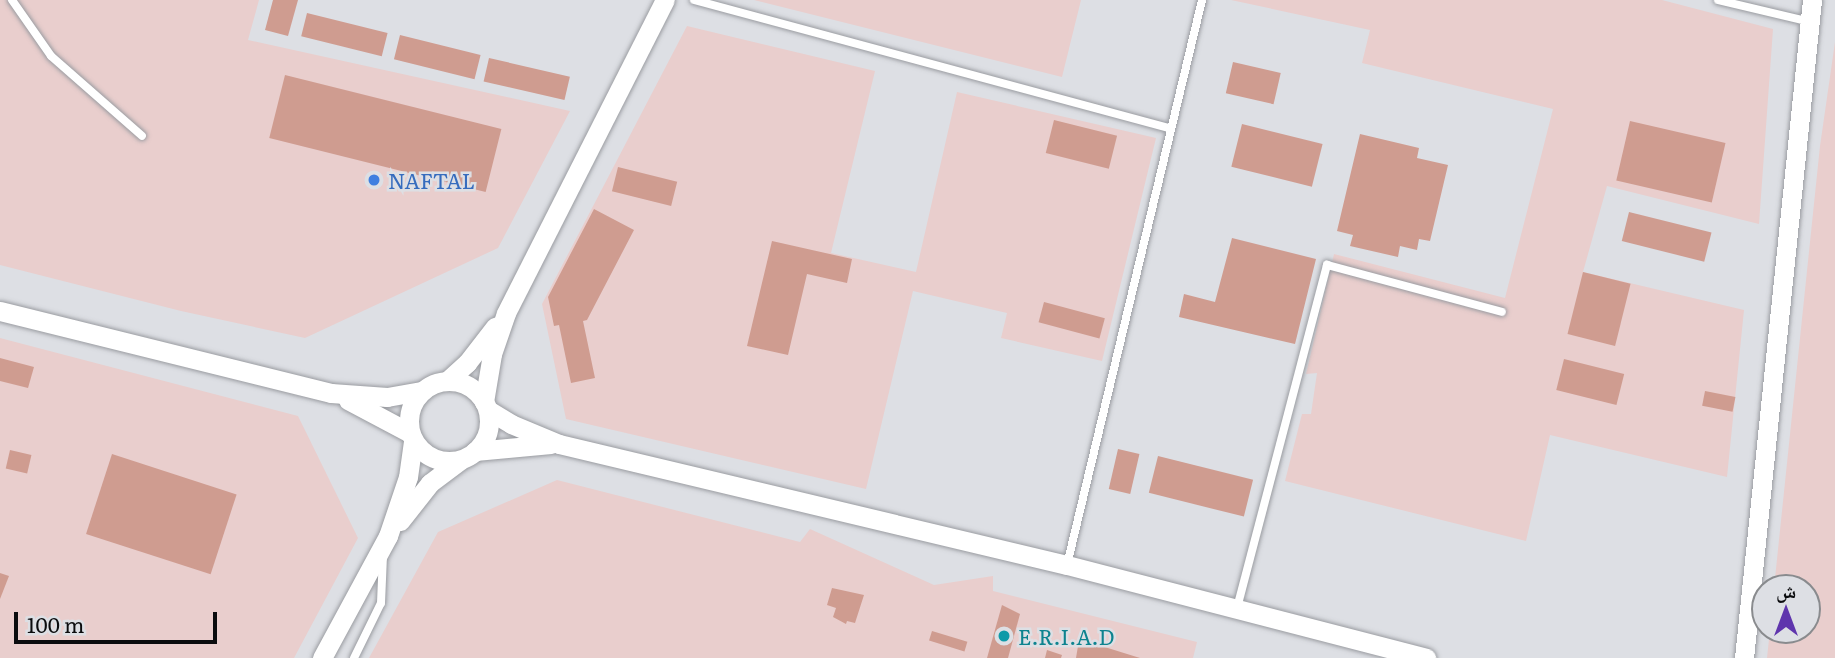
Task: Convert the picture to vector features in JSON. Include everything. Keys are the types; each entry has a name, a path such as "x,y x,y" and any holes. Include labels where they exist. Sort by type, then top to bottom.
{"street":[{"path":"385,541 430,483 468,456 486,437 486,406 492,354 506,313 666,0"},
{"path":"1744,658 1812,0"},
{"path":"0,311 331,393 387,397 422,391 447,381 476,352 506,313"},
{"path":"447,381 464,384 486,406 511,424 559,444 1067,565 1426,658"},
{"path":"322,658 385,541 408,477 412,437 409,415 422,391"},
{"path":"331,393 376,413 412,437 433,458 559,444"}],"lane":[{"path":"12,0 51,56 142,136"},
{"path":"694,0 1169,128"},
{"path":"1067,565 1169,128 1202,0"},
{"path":"1718,0 1810,22"},
{"path":"1237,611 1327,265 1502,312"},
{"path":"354,658 381,603 385,541"}],"shaded area":[{"path":"0,0 259,0 248,40 570,111 498,248 305,338 181,311 0,265"},
{"path":"754,0 1081,0 1062,77"},
{"path":"1231,0 1662,0 1773,29 1759,224 1607,186 1583,272 1744,310 1727,477 1550,435 1526,541 1285,481 1302,414 1311,414 1317,373 1306,374 1334,254 1505,298 1553,109 1362,63 1370,30"},
{"path":"687,26 875,71 831,253 916,272 957,92 1156,138 1102,361 1001,338 1007,313 913,291 866,489 566,419 542,304"},
{"path":"1835,42 1835,658 1767,658 1768,644 1821,644 1821,574 1775,574 1820,146"},
{"path":"0,338 298,416 358,538 294,658 0,658"},
{"path":"557,480 800,542 810,529 934,585 993,576 993,591 1197,642 1193,658 369,658 438,532"}],"building":[{"path":"273,0 298,0 288,36 265,30"},
{"path":"307,13 388,33 382,56 301,36"},
{"path":"400,35 481,55 474,79 394,59"},
{"path":"489,58 570,77 564,100 484,81"},
{"path":"1233,62 1281,73 1274,104 1226,93"},
{"path":"285,75 501,129 486,192 269,138"},
{"path":"1054,120 1117,136 1109,169 1046,153"},
{"path":"1630,121 1725,143 1712,202 1616,180"},
{"path":"1242,124 1323,144 1312,187 1231,167"},
{"path":"1360,134 1419,148 1417,158 1448,165 1430,241 1419,239 1417,250 1400,246 1398,257 1350,246 1353,235 1337,231"},
{"path":"618,167 677,182 671,206 612,191"},
{"path":"594,209 634,230 587,320 583,321 595,378 571,383 559,325 554,326 548,297"},
{"path":"1629,212 1711,233 1704,262 1622,241"},
{"path":"1232,238 1316,259 1295,344 1179,317 1184,294 1215,302"},
{"path":"772,241 852,259 847,283 807,274 788,355 747,346"},
{"path":"1583,272 1631,284 1615,346 1568,334"},
{"path":"1044,302 1105,318 1099,339 1039,322"},
{"path":"0,358 34,367 28,388 0,381"},
{"path":"1564,359 1624,374 1616,405 1556,390"},
{"path":"1705,391 1735,397 1733,412 1702,406"},
{"path":"1118,449 1139,454 1130,494 1109,489"},
{"path":"10,450 31,455 27,473 6,469"},
{"path":"112,454 237,494 211,574 86,534"},
{"path":"1158,456 1253,480 1244,517 1149,493"},
{"path":"0,573 9,576 0,599"},
{"path":"832,588 864,595 855,623 847,621 846,624 833,617 836,608 827,605"},
{"name":"E.R.I.A.D","path":"1002,605 1020,614 1008,658 987,658"},
{"name":"E.R.I.A.D","path":"932,631 967,642 964,651 929,641"},
{"path":"1079,640 1095,644 1140,658 1076,658"},
{"path":"1047,650 1062,655 1061,658 1045,658"}],"place":[{"name":"NAFTAL","path":"374,180"},
{"name":"E.R.I.A.D","path":"1004,636"}]}
